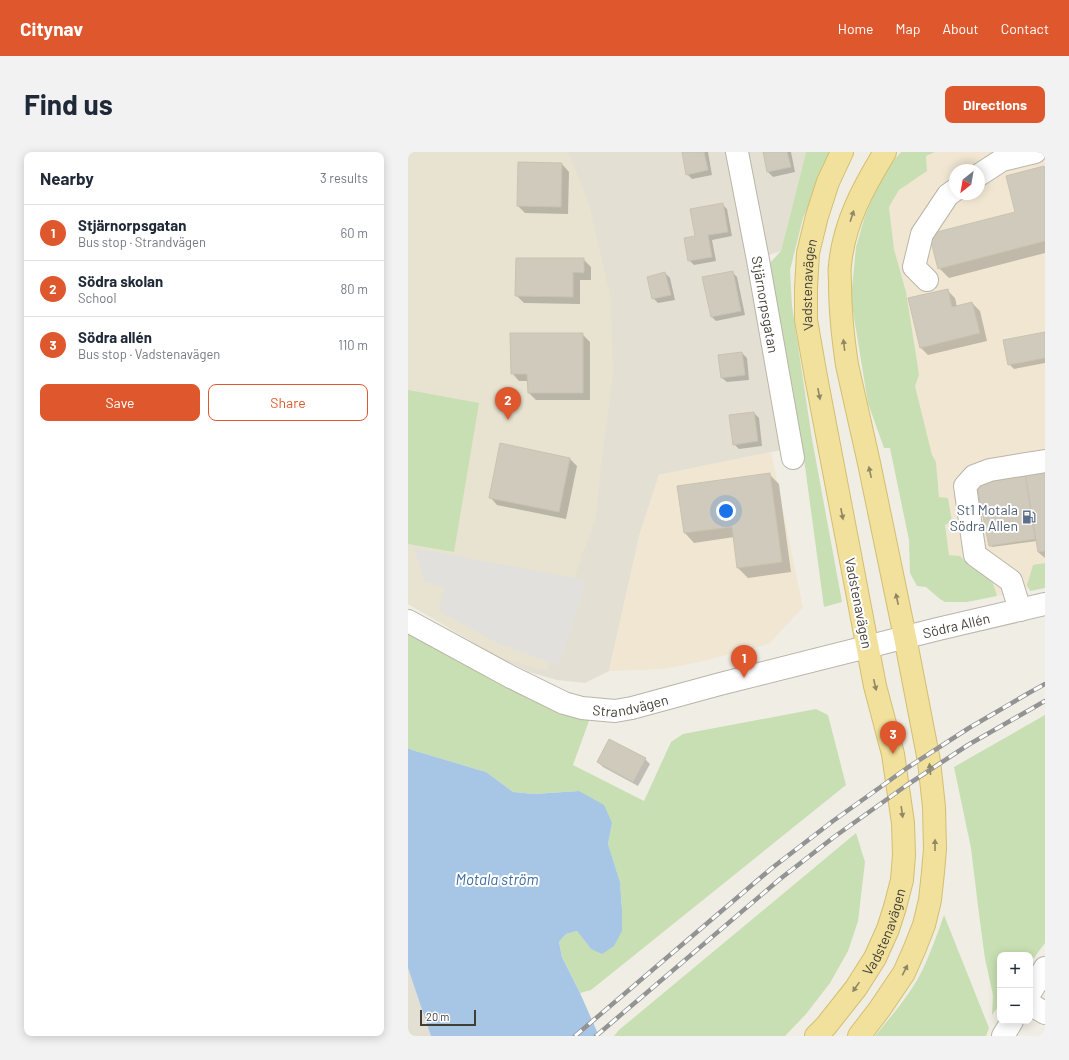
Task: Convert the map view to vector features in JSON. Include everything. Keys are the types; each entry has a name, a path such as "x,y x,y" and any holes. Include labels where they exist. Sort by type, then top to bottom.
{"main road":[{"name":"Vadstenavägen","path":"816,1036 856,988 875,958 888,929 895,907 902,880 904,855 903,823 893,754 875,686 806,320 808,253 817,216 828,182 842,152"},
{"name":"Vadstenavägen","path":"859,1036 904,973 915,948 924,925 930,900 935,849 934,807 929,760 905,637 847,365 842,332 840,265 845,237 854,209 868,180 885,152"}],"street":[{"name":"Stjärnorpsgatan","path":"737,152 758,260 792,458"},
{"path":"985,171 1002,160 1034,152"},
{"path":"926,280 914,267 922,234 949,194"},
{"path":"1020,610 1011,581 975,555 965,486 974,476 990,470 1045,461"},
{"name":"Södra Allén","path":"868,647 1045,604"},
{"name":"Strandvägen","path":"408,621 538,691 564,703 597,710 615,711 632,708 868,647"},
{"path":"1032,988 1045,968"},
{"path":"1033,1006 1045,1013"},
{"path":"1003,1036 1010,1024"}],"shaded area":[{"path":"408,152 806,152 781,251 748,262 756,313 786,449 659,475 640,533 609,671 585,683 557,680 529,672 499,657"},
{"path":"408,152 568,152 589,204 611,300 613,376 601,464 596,518 583,552 547,671 498,657 408,604"},
{"path":"935,152 1045,152 1045,584 997,596 993,583 969,565 960,556 949,555 945,524 952,521 948,498 939,497 936,462 932,455 915,386 919,375 906,292 894,249 889,207 899,190 927,171 926,156"},
{"path":"771,452 803,608 769,644 703,661 664,669 609,671 640,533 659,475"},
{"path":"414,548 586,580 559,666 498,643 439,611 444,587 425,582"},
{"path":"408,968 431,1032 431,1036 408,1036"}],"green space":[{"path":"806,152 833,152 818,182 803,218 790,270 792,306 812,439 842,602 824,607 802,444 769,264 781,251"},
{"path":"901,152 935,152 926,156 927,171 899,190 889,207 894,249 906,292 919,375 915,386 932,455 936,462 939,497 948,498 952,521 945,525 949,555 960,556 969,565 993,583 997,596 967,602 945,602 926,587 917,586 910,573 909,540 890,448 884,448 868,403 851,299 856,247 865,216 877,187 894,160"},
{"path":"408,390 479,403 454,552 408,544"},
{"path":"1045,563 1045,588 1030,591 1027,585 1033,565"},
{"path":"408,624 594,707 573,765 644,801 671,742 683,734 816,709 828,715 846,785 591,990 580,993 562,957 559,942 566,934 577,931 591,949 622,931 620,882 608,844 612,823 579,791 534,794 513,792 486,772 408,748"},
{"path":"1045,715 1045,943 1033,959 1033,952 997,952 997,1008 992,1015 993,995 985,959 971,848 954,767"},
{"path":"856,833 865,862 858,921 848,951 830,983 806,1014 785,1036 614,1036 619,1030"},
{"path":"944,915 989,1028 986,1036 875,1036 913,987 932,949"}],"water":[{"name":"Motala ström","path":"408,748 486,772 513,792 534,794 579,791 604,805 612,823 608,844 620,882 622,931 614,946 602,954 591,949 577,931 566,934 559,942 562,957 599,1036 431,1036 408,968"}],"building":[{"path":"682,152 704,152 708,170 686,175"},
{"path":"763,152 787,152 791,167 767,172"},
{"path":"518,162 562,163 561,207 517,206"},
{"path":"1044,166 1045,241 938,269 929,234 1015,212 1006,176"},
{"path":"723,203 728,232 708,235 712,257 688,261 684,238 695,236 690,209"},
{"path":"516,258 584,258 584,273 573,272 573,297 515,296"},
{"path":"733,271 741,311 711,317 702,277"},
{"path":"665,272 671,295 652,299 647,277"},
{"path":"948,289 952,307 972,302 980,333 920,348 908,298"},
{"path":"1045,332 1045,358 1008,365 1003,340"},
{"path":"510,333 583,333 583,393 528,393 527,374 511,374"},
{"path":"742,352 745,375 721,378 718,355"},
{"path":"754,412 758,441 733,445 729,415"},
{"path":"500,443 570,458 559,512 489,498"},
{"path":"1045,469 1045,551 1038,552 1025,473"},
{"path":"770,473 782,562 737,568 732,527 684,533 677,486"},
{"path":"1025,473 1035,539 989,546 976,482"},
{"path":"609,739 646,758 633,782 597,762"}],"railway":[{"path":"575,1036 772,868 833,821 907,768 969,728 1045,684"},
{"path":"596,1036 780,879 834,837 907,785 968,745 1045,701"}],"place":[{"name":"Södra skolan","path":"508,420"},
{"name":"St1 Motala Södra Allen","path":"1029,517"},
{"name":"Stjärnorpsgatan","path":"744,678"},
{"name":"Södra allén","path":"893,754"}]}
